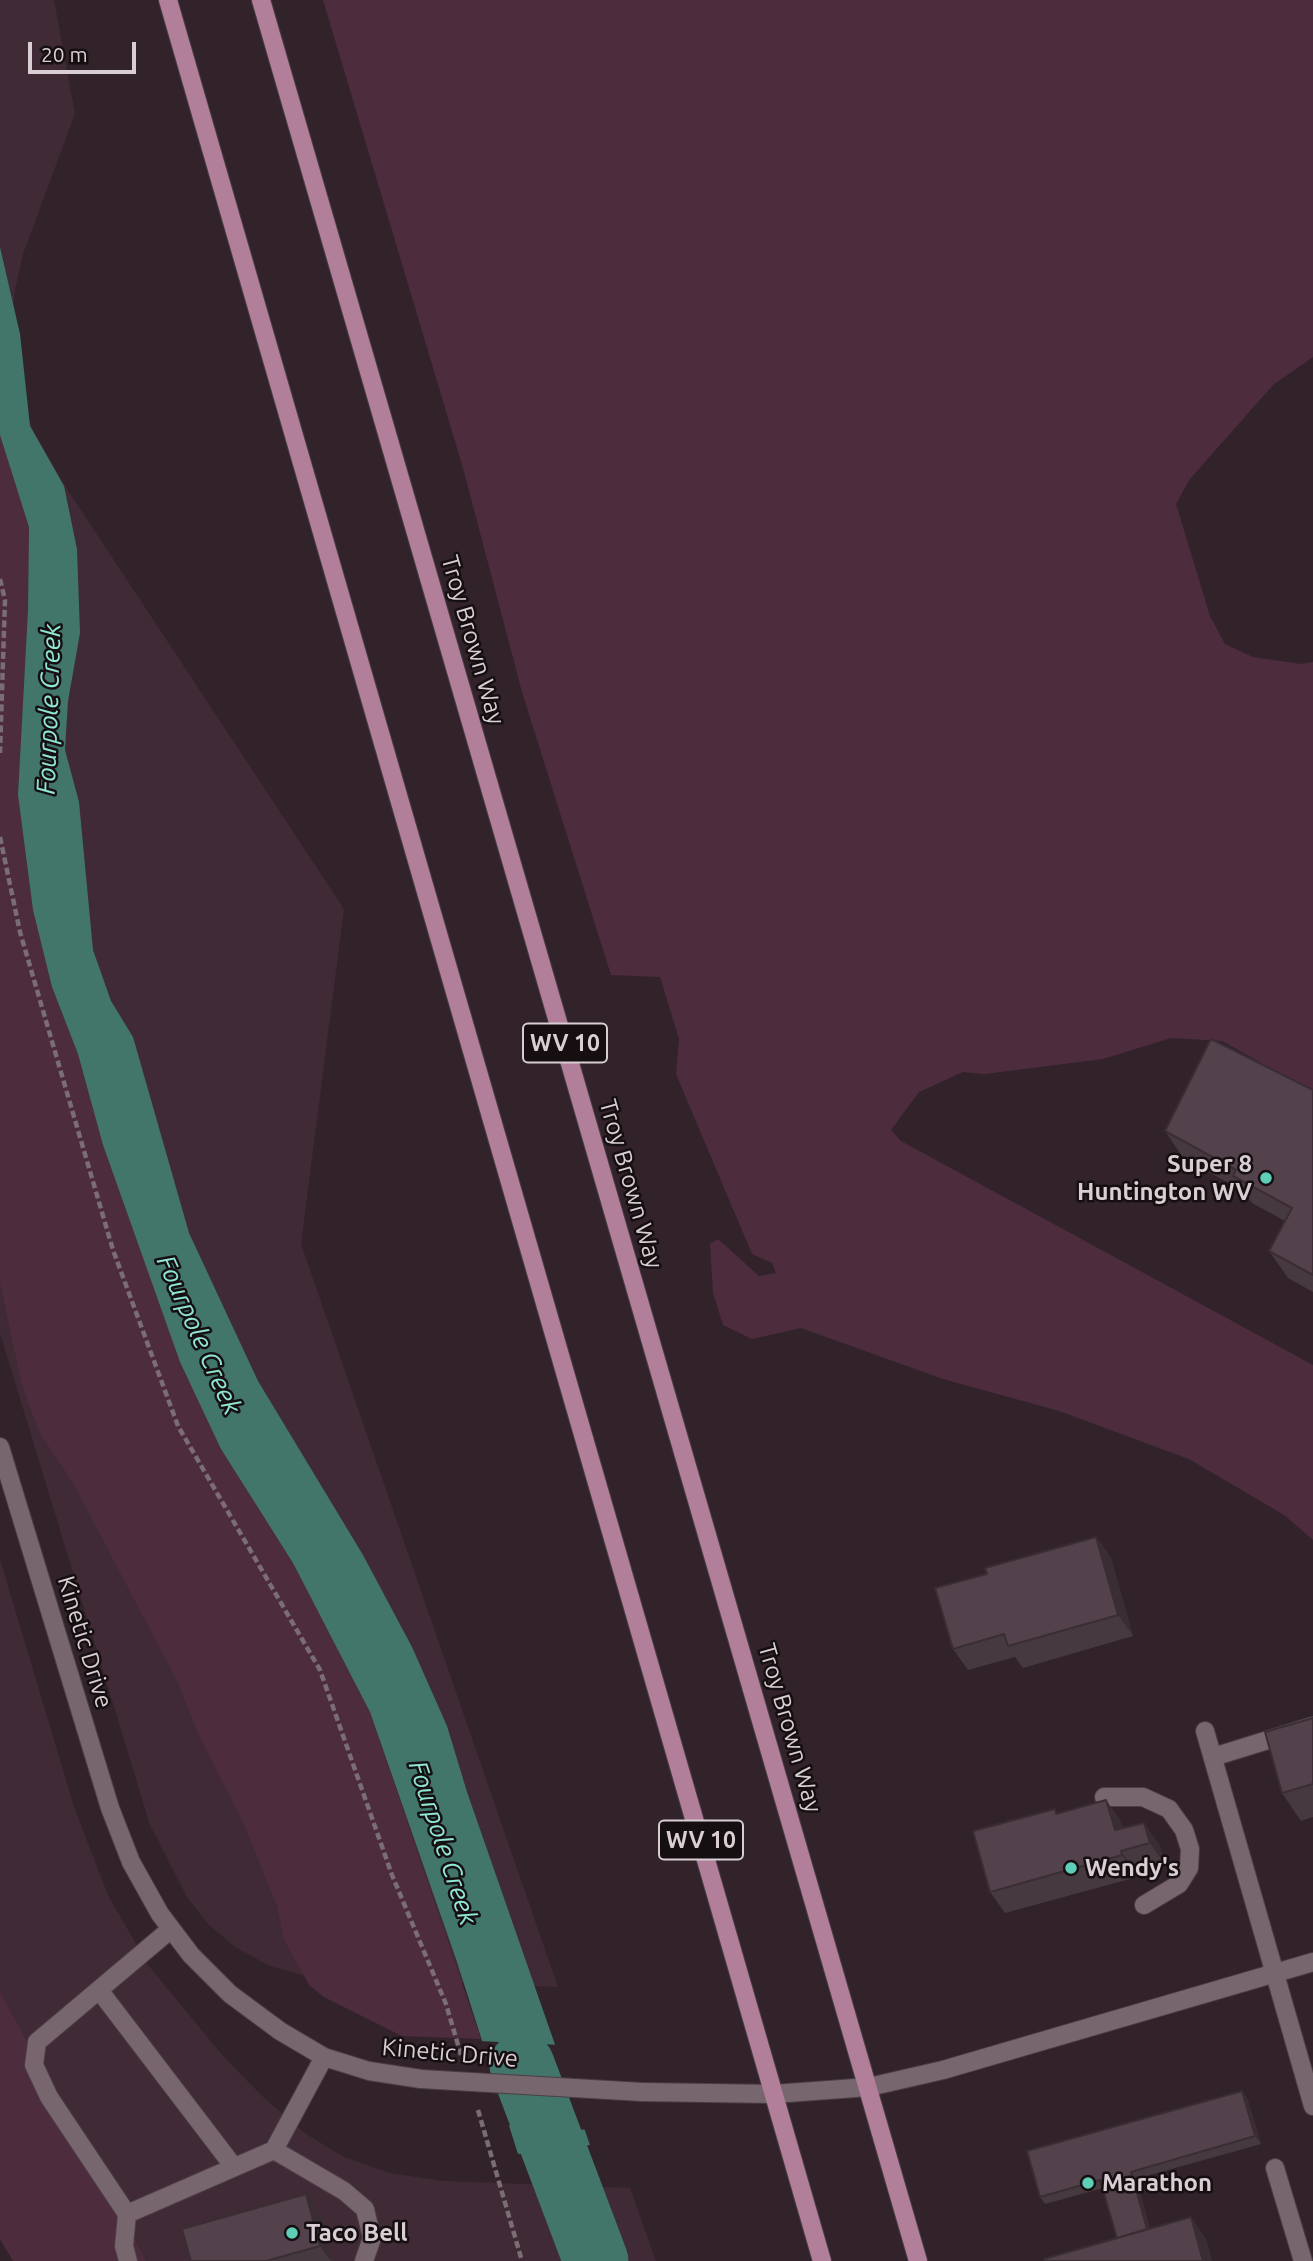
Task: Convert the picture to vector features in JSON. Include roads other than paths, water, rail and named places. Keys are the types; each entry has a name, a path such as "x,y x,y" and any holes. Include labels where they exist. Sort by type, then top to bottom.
{"main road":[{"name":"WV 10","path":"168,0 822,2261"},
{"name":"Troy Brown Way","path":"261,0 918,2261"}],"street":[{"name":"Kinetic Drive","path":"0,1447 110,1808 131,1862 171,1929 191,1955 230,1994 280,2031 324,2057 369,2071 421,2078 642,2092 774,2094 869,2087 943,2070 1313,1962"},
{"path":"1213,1757 1313,1727"},
{"path":"1205,1731 1313,2106"},
{"path":"1104,1797 1143,1797 1169,1809 1184,1830 1190,1849 1189,1868 1179,1884 1144,1905"},
{"path":"128,2261 124,2246 127,2214 50,2097 34,2065 37,2042 171,1929"},
{"path":"99,1990 234,2167"},
{"path":"127,2214 274,2150 324,2057"},
{"path":"274,2150 344,2191 365,2209 372,2238 364,2261"},
{"path":"1275,2168 1303,2261"}],"water":[{"path":"0,247 20,334 30,426 64,486 77,549 80,633 68,701 65,750 79,802 93,950 111,1001 133,1037 189,1233 258,1381 363,1555 412,1647 447,1726 467,1792 590,2145 518,2154 457,1962 370,1712 293,1563 221,1449 180,1362 103,1145 78,1054 52,987 33,910 18,795 28,610 29,527 0,435"}],"waterway":[{"name":"Fourpole Creek","path":"522,2065 596,2261"}],"place":[{"name":"Super 8 Huntington WV","path":"1266,1178"},
{"name":"Wendy's","path":"1071,1868"},
{"name":"Marathon","path":"1088,2183"},
{"name":"Taco Bell","path":"292,2233"}]}
